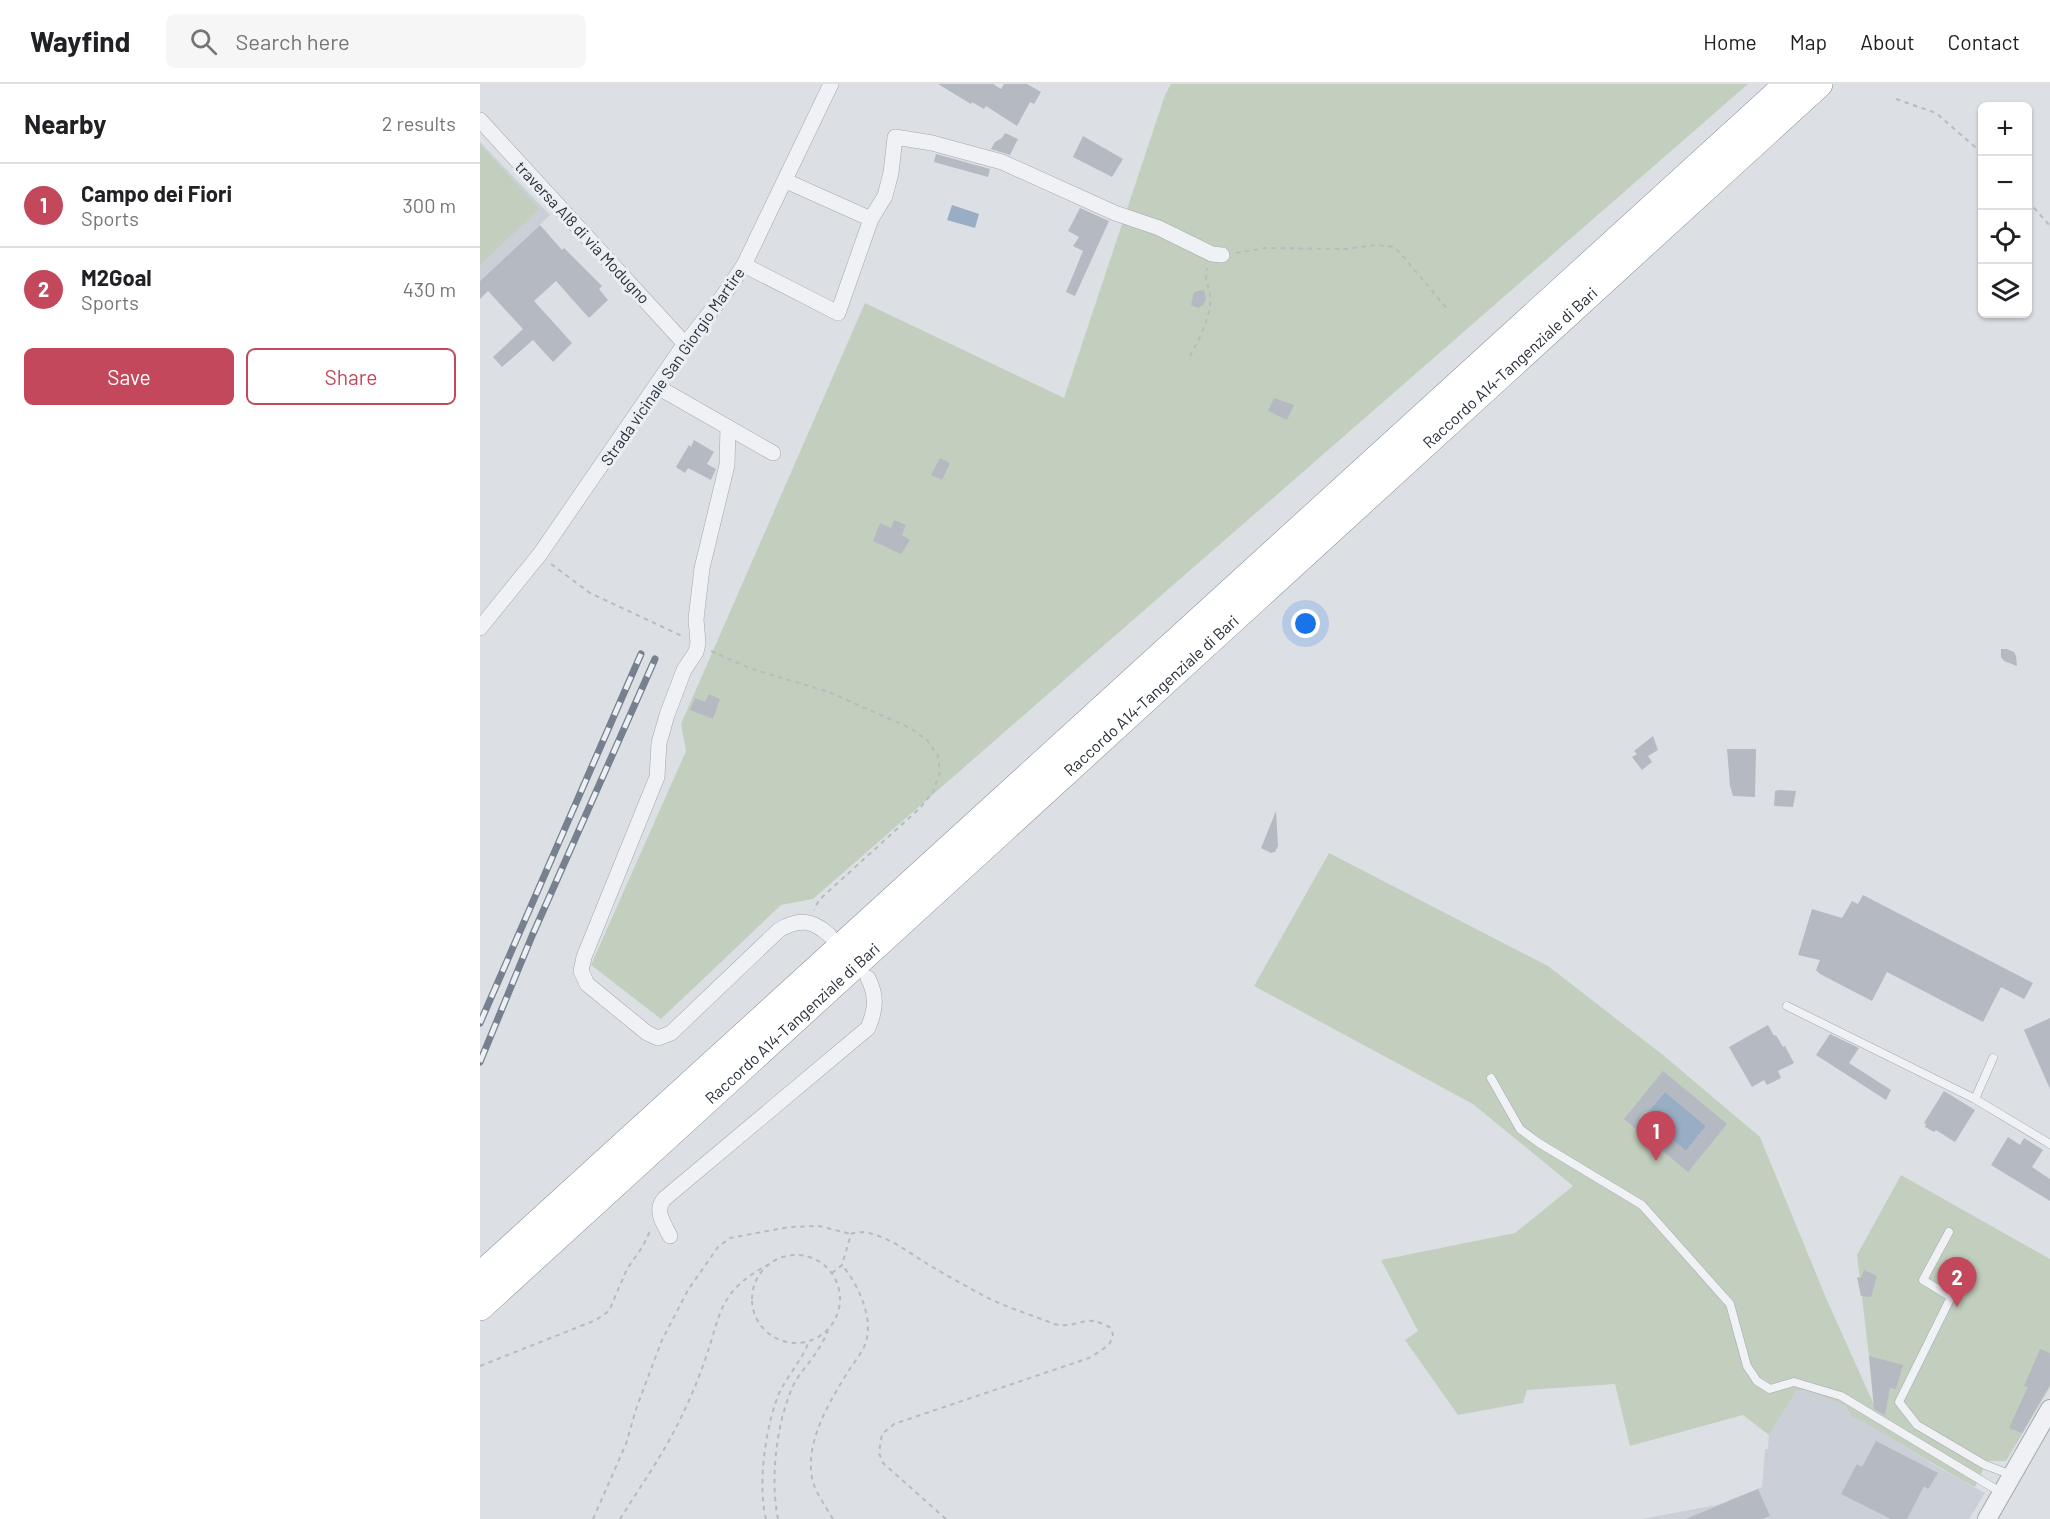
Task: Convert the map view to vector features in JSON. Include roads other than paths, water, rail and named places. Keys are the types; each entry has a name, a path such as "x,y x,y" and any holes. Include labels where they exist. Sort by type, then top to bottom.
{"highway":[{"name":"Raccordo A14-Tangenziale di Bari","path":"480,1276 1788,84"},
{"name":"Raccordo A14-Tangenziale di Bari","path":"480,1306 1819,84"}],"street":[{"name":"Strada vicinale San Giorgio Martire","path":"480,628 540,554 656,386 744,265 831,84"},
{"name":"traversa AI8 di via Modugno","path":"480,120 686,344"},
{"path":"744,265 838,313 871,219 889,185 895,137 932,143 1002,162 1115,213 1159,228 1217,255"},
{"path":"786,181 871,219"},
{"path":"656,386 773,453"},
{"path":"728,427 727,465 702,568 696,619 698,643 696,652 684,670 667,715 659,743 657,777 584,957 581,971 587,984 647,1033 658,1038 671,1033 779,930 795,921 809,921 829,935"},
{"path":"670,1236 659,1210 664,1199 868,1028 874,1013 876,998 868,978"},
{"path":"1987,1519 2049,1414"}],"lane":[{"path":"1787,1006 1975,1099 2050,1144"},
{"path":"1975,1099 1993,1058"},
{"path":"1491,1078 1520,1129 1539,1143 1642,1205 1730,1304 1747,1366 1757,1381 1770,1389 1794,1382 1841,1396 2002,1493"},
{"path":"1949,1232 1923,1280 1951,1296 1899,1402 1917,1425 1985,1465 2012,1475"}],"water":[{"path":"952,205 979,214 975,228 947,220"},
{"path":"1665,1092 1706,1126 1686,1151 1644,1116"}],"railway":[{"path":"480,1023 641,654"},
{"path":"480,1062 532,936 655,659"}],"place":[{"name":"Campo dei Fiori","path":"1656,1161"},
{"name":"M2Goal","path":"1957,1307"}]}
